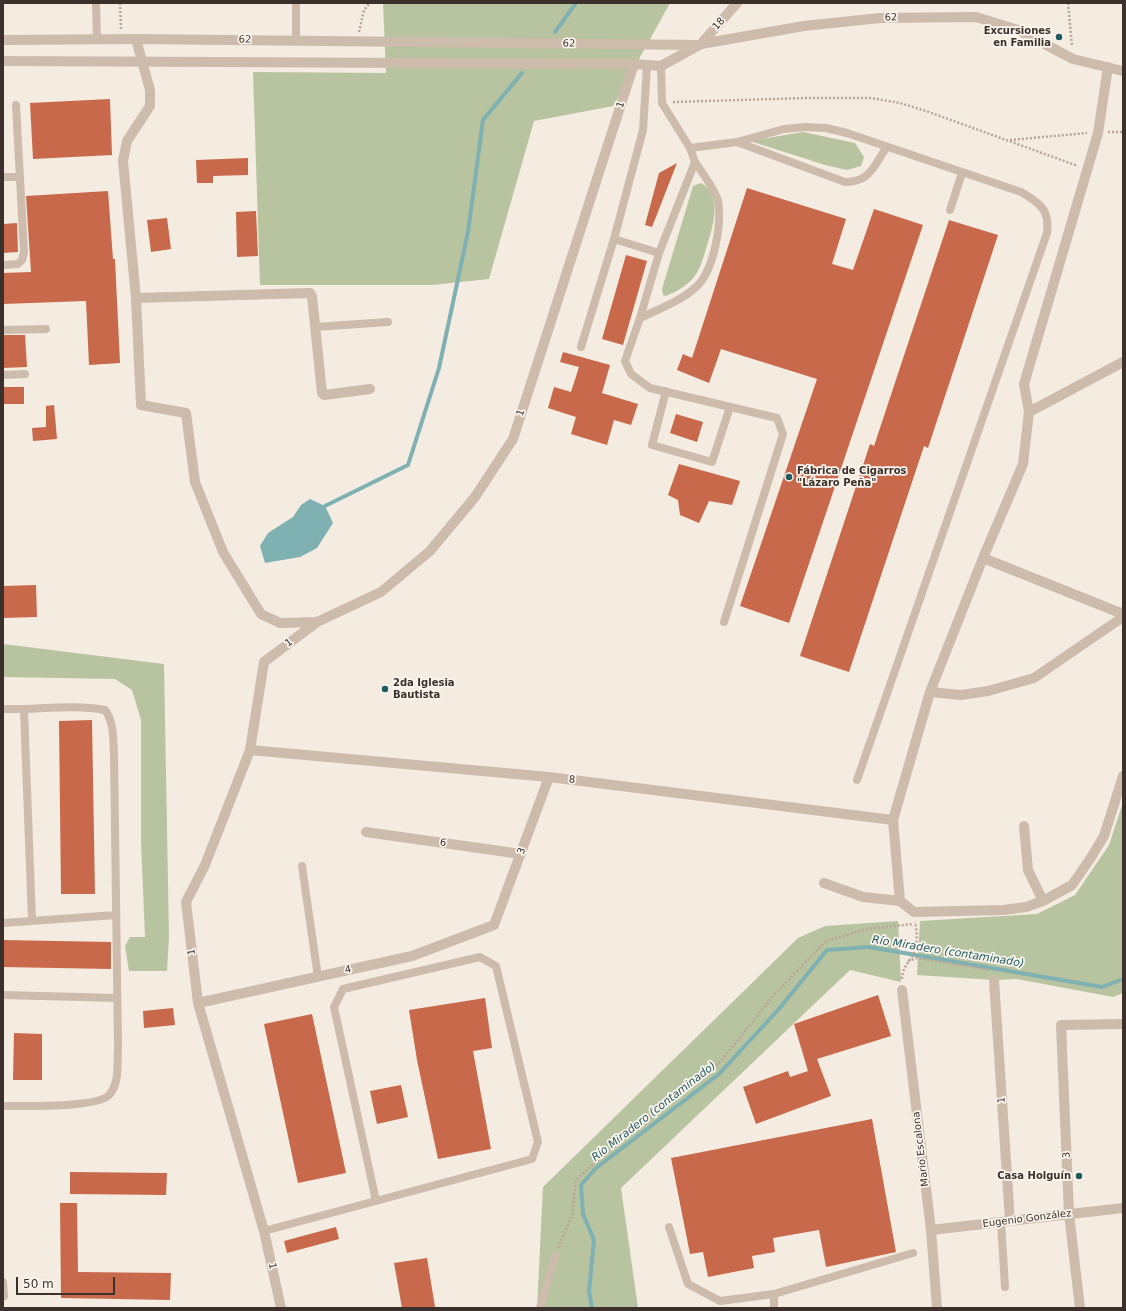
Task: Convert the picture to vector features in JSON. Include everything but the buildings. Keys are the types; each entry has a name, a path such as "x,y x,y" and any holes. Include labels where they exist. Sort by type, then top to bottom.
{"street":[{"name":"18","path":"701,44 738,3"},
{"name":"62","path":"3,40 136,39 701,44 804,26 880,18 976,17 1018,30 1073,59 1123,71"},
{"path":"136,39 150,90 150,106 127,141 123,161 136,298 141,405 186,413 195,482 223,552 261,614 280,623 317,622"},
{"path":"661,66 701,44"},
{"name":"62","path":"3,61 634,64 661,66"},
{"name":"1","path":"281,1308 264,1231 198,1003 186,902 205,865 250,750 264,662 317,622 381,592 430,551 475,496 512,439 634,64"},
{"path":"900,901 893,820 930,692 983,558 1023,464 1029,412 1024,384 1098,132 1108,67"},
{"path":"136,298 310,293 312,296 322,393 324,395 370,389"},
{"path":"1029,412 1123,362"},
{"path":"983,558 1123,616"},
{"path":"930,692 961,695 988,692 1034,678 1123,616"},
{"name":"8","path":"250,750 549,777 893,820"},
{"path":"824,883 863,897 900,901 914,912 1004,910 1043,901 1072,885 1090,859 1104,836 1123,776"},
{"name":"3","path":"494,925 549,777"},
{"path":"1024,826 1028,870 1043,901"},
{"name":"6","path":"366,832 521,854"},
{"name":"4","path":"198,1003 412,956 494,925"},
{"name":"1","path":"994,980 1005,1221"},
{"name":"Mario Escalona","path":"902,990 931,1230 937,1308"},
{"name":"3","path":"1080,1308 1069,1214 1061,1025 1123,1024"},
{"name":"Eugenio González","path":"931,1230 1123,1208"}],"lane":[{"path":"96,3 97,39"},
{"path":"296,3 296,41"},
{"path":"581,347 614,239 642,130 647,65"},
{"path":"640,318 677,300 697,287 713,259 719,228 718,200 695,162 690,148 662,103 661,66"},
{"path":"3,265 18,264 22,260 24,252 16,105"},
{"path":"690,148 737,142 784,129 805,127 826,128 847,133 886,148 1021,192 1041,205 1046,214 1048,224 1047,233 856,780"},
{"path":"737,142 845,182 860,180 866,177 886,148"},
{"path":"695,162 659,253 640,318 625,361 631,374 650,388 777,418 784,434 724,622"},
{"path":"950,210 962,173"},
{"path":"3,177 20,177"},
{"path":"614,239 659,253"},
{"path":"315,327 388,322"},
{"path":"3,330 46,329"},
{"path":"3,375 25,374"},
{"path":"666,391 652,445 712,462 730,407"},
{"path":"3,709 24,710 82,706 105,710 109,716 113,728 114,753 117,998 117,1074 110,1095 102,1100 87,1103 3,1106"},
{"path":"24,710 32,920"},
{"path":"302,866 318,977"},
{"path":"3,923 116,915"},
{"path":"264,1231 376,1202 532,1159 538,1142 496,966 480,957 343,989 334,1007 376,1202"},
{"path":"3,995 117,998"},
{"name":"1","path":"1005,1221 1006,1287"},
{"path":"669,1227 688,1284 720,1301 774,1294 912,1253"},
{"path":"540,1308 555,1256"},
{"path":"3,1282 4,1296"},
{"path":"774,1294 774,1308"}],"path":[{"path":"120,3 122,39"},
{"path":"356,42 364,10 370,3"},
{"path":"1068,3 1073,59"},
{"path":"662,103 807,98 871,98 900,103 926,110 1087,169"},
{"path":"1008,140 1098,132"},
{"path":"902,990 902,974 916,949 916,924 914,912"},
{"path":"555,1256 572,1215 576,1180 622,1138 722,1061 774,995 826,941 867,929 916,924"},
{"path":"908,961 917,958 993,971 994,980"}],"green space":[{"path":"383,3 670,3 613,106 534,121 489,279 432,285 260,285 253,72 386,73"},
{"path":"803,132 855,143 864,157 861,166 847,170 825,165 750,141"},
{"path":"701,183 708,189 712,196 714,213 713,223 700,267 688,283 682,288 666,296 663,295 662,289 693,186"},
{"path":"3,644 164,664 169,937 167,971 129,971 125,946 130,937 145,937 141,841 141,720 132,690 115,679 3,677"},
{"path":"1123,802 1123,993 1113,997 1017,979 994,980 917,975 920,921 1037,914 1075,895 1109,845"},
{"path":"898,921 901,982 850,970 621,1188 638,1308 537,1308 543,1187 798,938 825,926"}],"water":[{"path":"310,499 325,506 333,523 317,548 300,557 265,563 260,546 268,533 293,517 301,505"}],"waterway":[{"path":"555,32 576,3"},
{"path":"325,506 408,465 439,368 468,232 483,120 522,73"},
{"name":"Río Miradero (contaminado)","path":"592,1308 589,1291 594,1240 583,1214 581,1185 596,1168 719,1074 778,1010 827,950 869,947 1102,987 1123,979"}],"place":[{"name":"Excursiones en Familia","path":"1059,37"},
{"name":"Fábrica de Cigarros \"Lázaro Peña\"","path":"789,477"},
{"name":"2da Iglesia Bautista","path":"385,689"},
{"name":"Casa Holguín","path":"1079,1176"}]}
